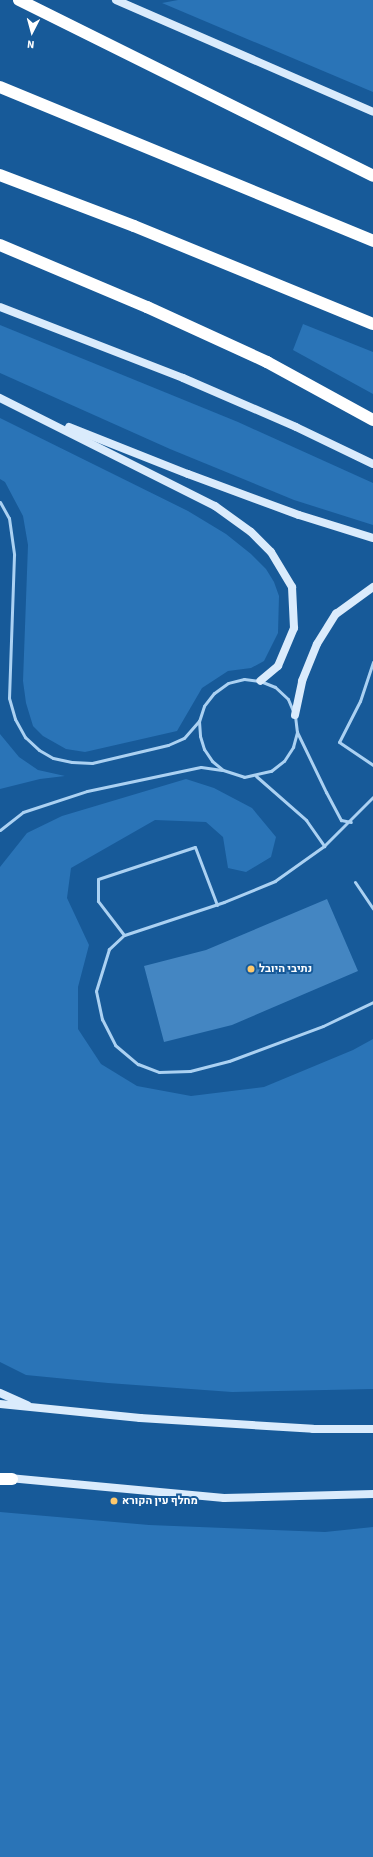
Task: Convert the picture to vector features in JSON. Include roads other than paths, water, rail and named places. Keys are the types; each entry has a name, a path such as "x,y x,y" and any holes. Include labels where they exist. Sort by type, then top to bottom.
{"highway":[{"path":"19,0 373,176"},
{"path":"0,87 373,241"},
{"path":"0,175 142,229 373,324"},
{"path":"0,245 147,307 267,362 373,420"},
{"path":"0,1478 12,1479"}],"main road":[{"path":"116,0 373,112"},
{"path":"0,307 183,378 296,427 373,464"},
{"path":"0,398 215,506 251,532 271,552 292,587 294,628 278,666 260,680"},
{"path":"27,411 188,474 299,515 373,538"},
{"path":"295,715 302,681 316,644 336,614 373,587"},
{"path":"0,1393 35,1409"},
{"path":"0,1404 35,1409 140,1418 314,1429 373,1429"},
{"path":"12,1479 224,1498 373,1494"}],"lane":[{"path":"0,502 8,518 14,555 8,698 15,719 25,736 39,750 53,758 72,762 92,763 168,745 184,738 199,721 204,706 211,697 228,683 244,679 260,680 276,688 288,700 295,715 297,732 341,820 351,822"},
{"path":"373,662 360,701 339,742 373,765"},
{"path":"199,721 204,749 223,770"},
{"path":"0,830 23,812 87,791 201,767 223,770 233,774 256,776 271,771 284,761 293,747 297,732"},
{"path":"256,776 306,820 324,846"},
{"path":"373,797 351,822 324,846 275,881 216,905 124,935 109,949 101,968 96,991 102,1019 115,1045 138,1064 159,1072 190,1071 229,1061 323,1026 373,1002"},
{"path":"124,935 98,901 98,879 195,847 216,905"},
{"path":"355,882 373,909"}],"place":[{"name":"נתיבי היובל","path":"251,969"},
{"name":"מחלף עין הקורא","path":"114,1501"}]}
